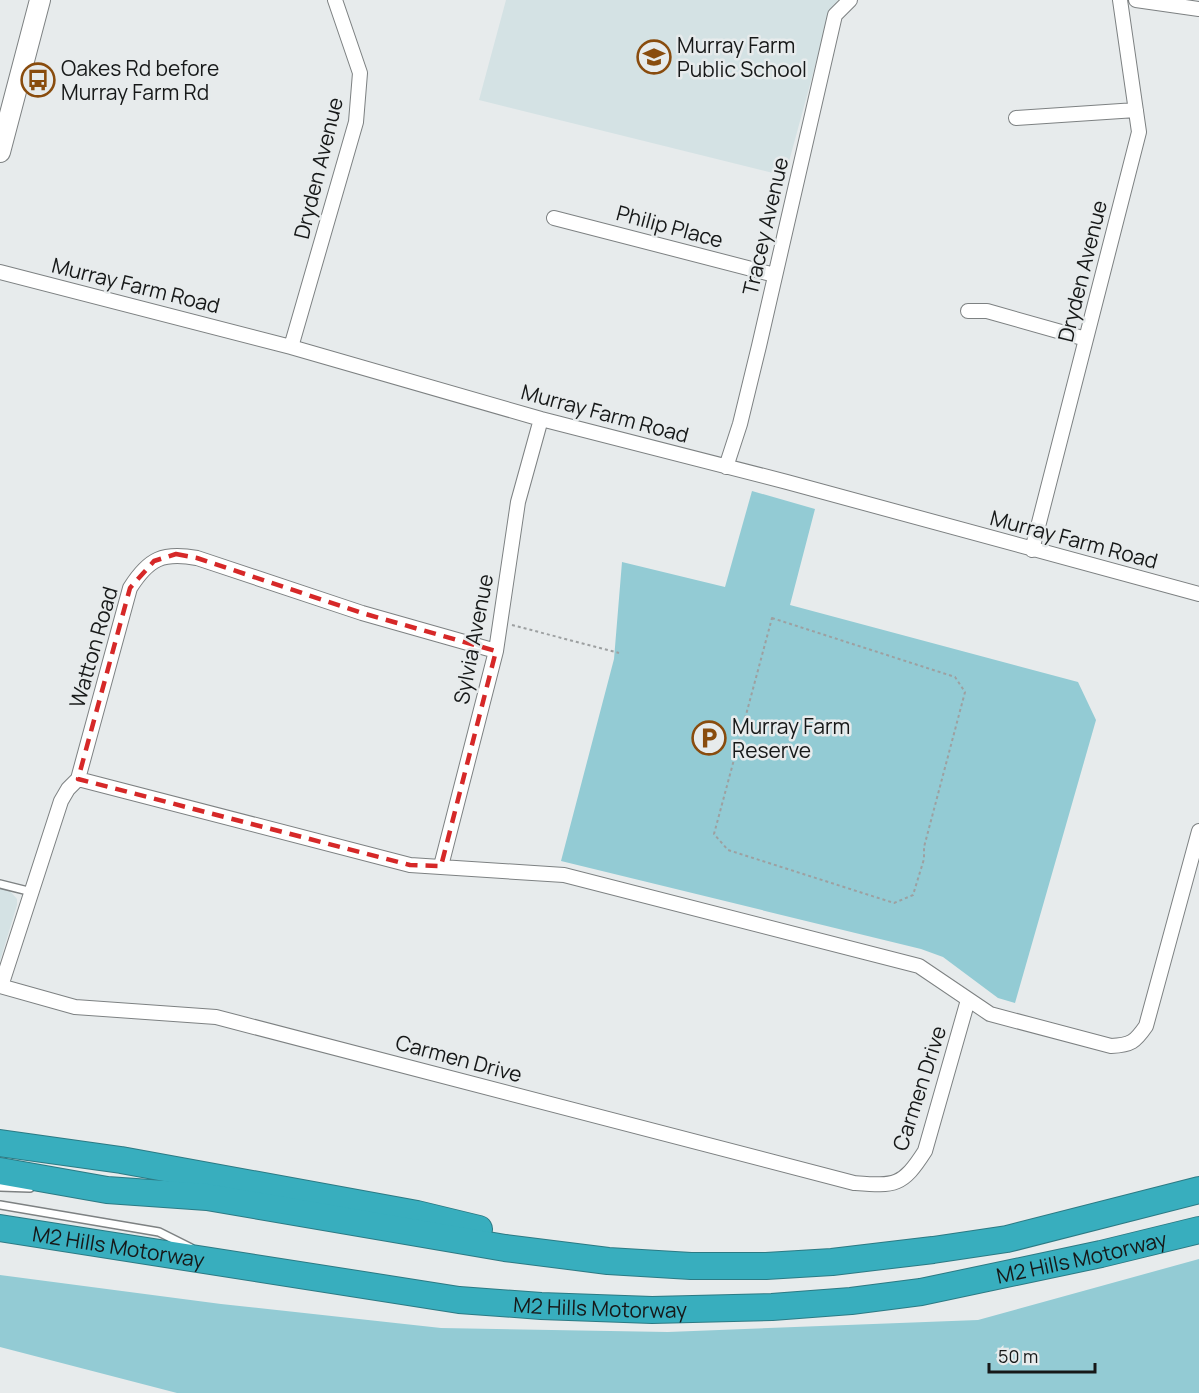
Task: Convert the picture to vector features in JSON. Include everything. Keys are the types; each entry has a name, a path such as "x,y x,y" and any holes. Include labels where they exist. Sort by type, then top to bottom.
{"highway":[{"name":"M2 Hills Motorway","path":"0,1143 121,1160 417,1214 608,1261"},
{"name":"M2 Hills Motorway","path":"0,1171 107,1190 207,1197 440,1238 608,1261 691,1266 766,1266 832,1262 1007,1239 1199,1190"},
{"name":"M2 Hills Motorway","path":"0,1228 459,1300 652,1310 772,1307 852,1301 921,1292 1101,1254 1199,1230"},
{"path":"0,1244 315,1291 379,1288"}],"main road":[{"path":"0,152 40,0"}],"street":[{"name":"Dryden Avenue","path":"291,347 356,122 360,73 335,0"},
{"name":"Tracey Avenue","path":"726,467 740,424 834,15 850,0"},
{"name":"Dryden Avenue","path":"1032,550 1139,132 1120,0"},
{"path":"1136,0 1199,9"},
{"path":"1016,118 1136,110"},
{"name":"Philip Place","path":"554,218 775,275"},
{"name":"Murray Farm Road","path":"0,272 291,347 541,419 1199,594"},
{"path":"968,311 987,311 1086,339"},
{"name":"Sylvia Avenue","path":"441,866 496,651 518,502 541,419"},
{"name":"Watton Road","path":"0,986 62,801 68,789 78,779 130,588 138,575 154,561 176,554 198,558 362,613 496,651"},
{"path":"78,779 410,865 564,875 919,966 990,1014 1112,1046 1125,1045 1136,1040 1146,1026 1198,841"},
{"name":"Carmen Drive","path":"0,986 75,1007 216,1017 854,1183 877,1185 900,1182 926,1151 968,1000"}],"lane":[{"path":"0,884 32,892"},
{"path":"0,1187 34,1189"},
{"path":"57,1190 207,1197"},
{"path":"0,1205 159,1232 221,1262"}],"path":[{"path":"772,618 955,677 965,692 913,895 894,903 728,850 714,834 772,618"},
{"path":"501,622 620,653"}],"highlighted area":[{"path":"176,554 197,558 362,613 496,651 441,866 410,865 78,779 130,588 154,561"}],"shaded area":[{"name":"Murray Farm Public School","path":"506,0 838,0 829,15 785,176 479,100"},
{"path":"752,491 815,509 790,605 1078,682 1096,720 1015,1003 998,998 943,957 921,949 561,861 614,659 622,562 725,587"},
{"path":"0,888 9,890 17,899 17,905 0,961"},
{"path":"1199,1259 1199,1393 177,1393 0,1347 0,1275 221,1304 441,1328 668,1332 978,1320"}],"place":[{"name":"Murray Farm Public School","path":"654,57"},
{"name":"Oakes Rd before Murray Farm Rd","path":"38,80"},
{"name":"Murray Farm Reserve","path":"709,738"}]}
